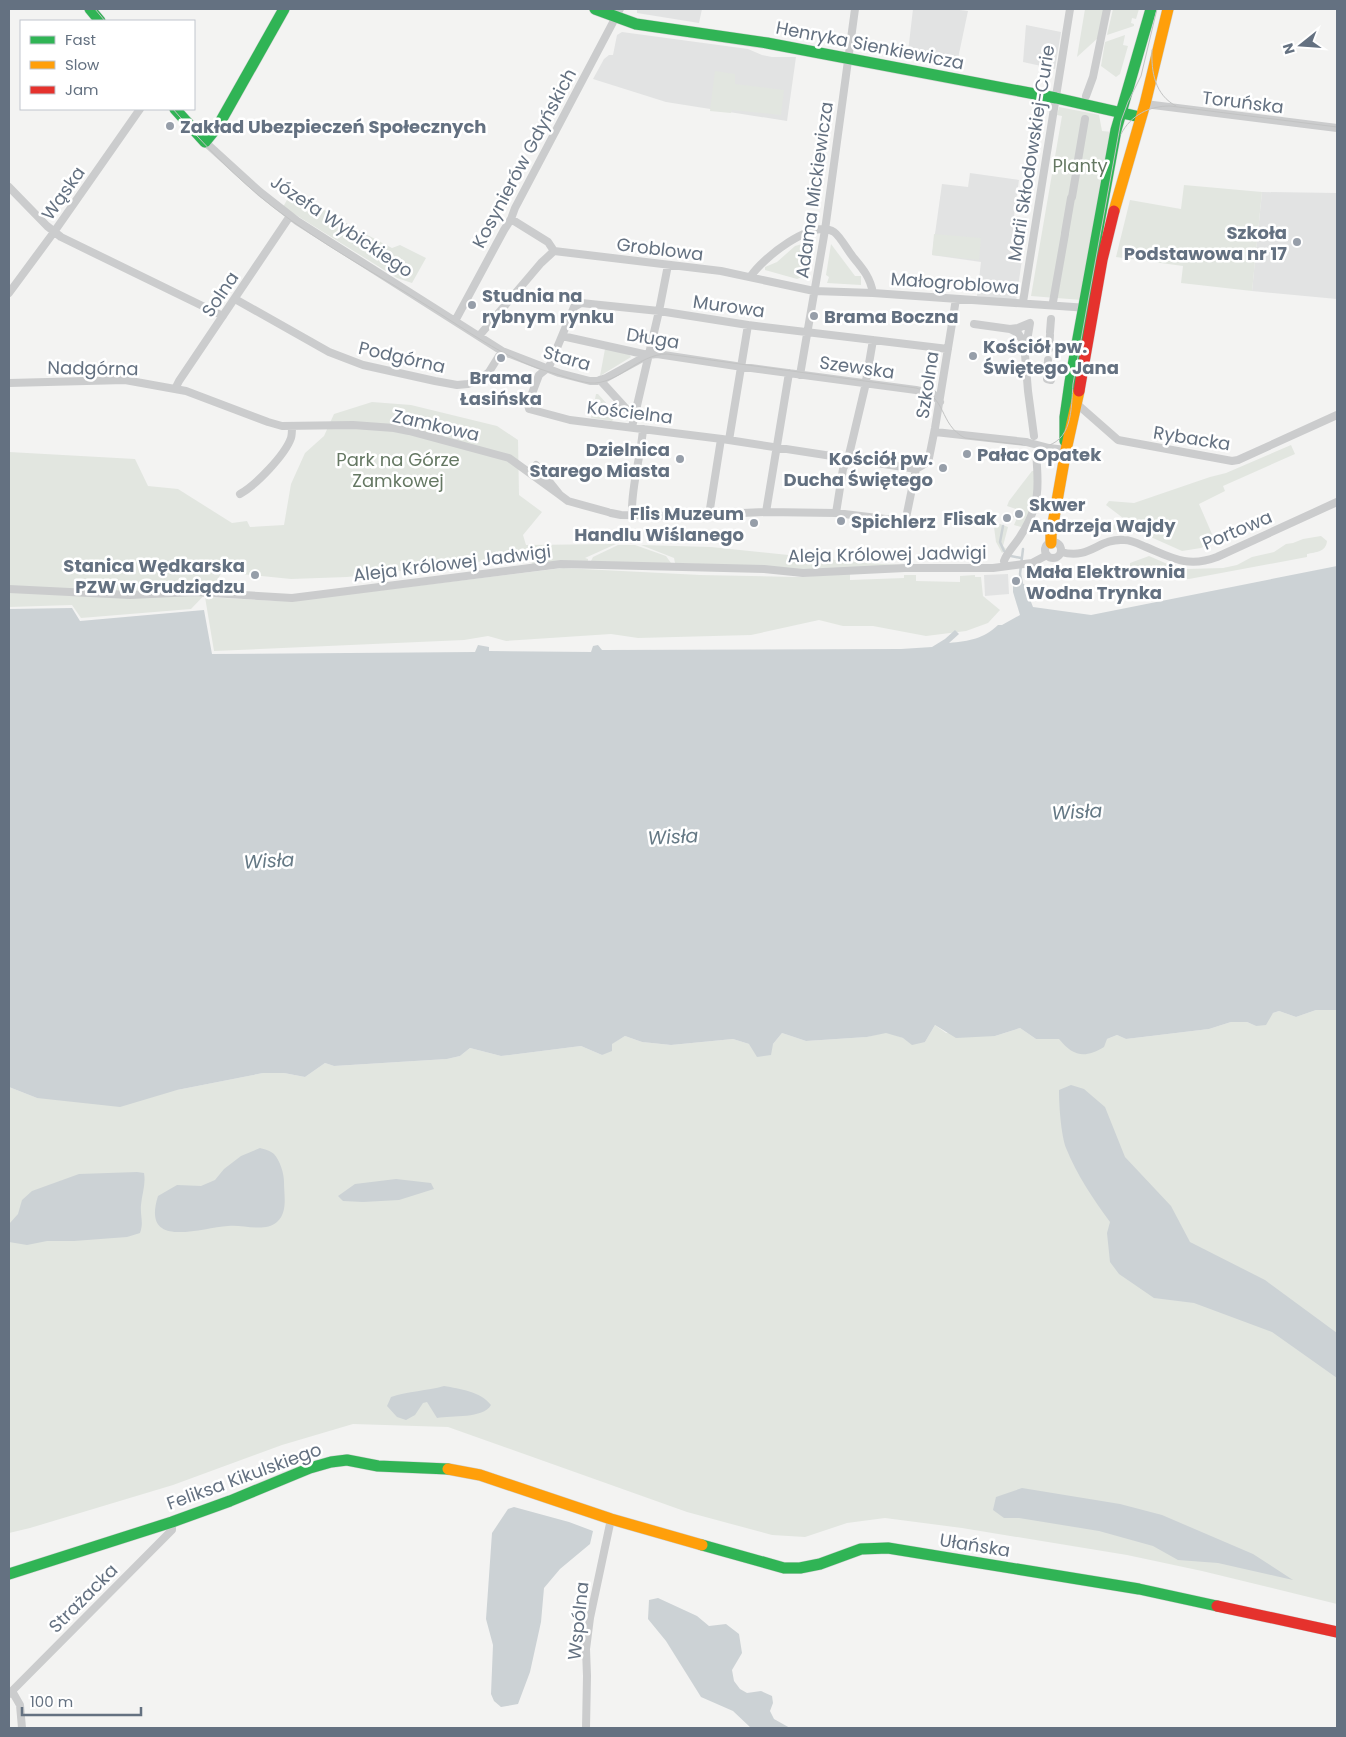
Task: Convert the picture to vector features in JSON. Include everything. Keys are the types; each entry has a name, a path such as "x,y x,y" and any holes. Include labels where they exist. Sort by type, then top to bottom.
{"street":[{"path":"90,9 99,20"},
{"path":"205,142 218,126 284,9"},
{"name":"Henryka Sienkiewicza","path":"595,9 617,13 636,24 767,43 1056,98 1140,117"},
{"name":"Adama Mickiewicza","path":"766,512 776,447 808,332 855,9"},
{"name":"Marii Skłodowskiej-Curie","path":"1023,302 1070,9"},
{"path":"1086,96 1094,77 1107,9"},
{"path":"1051,542 1058,544 1061,548 1058,556 1053,558 1047,555 1046,547 1051,542 1066,450 1077,404 1089,308 1120,112 1151,9"},
{"path":"1066,450 1065,417 1089,308 1168,9"},
{"name":"Kosynierów Gdyńskich","path":"455,321 504,230 512,219 515,208 617,13"},
{"name":"Toruńska","path":"1144,104 1337,128"},
{"name":"Wąska","path":"9,293 139,110"},
{"name":"Józefa Wybickiego","path":"176,110 205,142 260,192 290,216 331,244 479,336"},
{"path":"1051,380 1047,379 1051,319 1085,120"},
{"path":"9,187 54,232 223,316"},
{"name":"Solna","path":"175,389 290,216"},
{"path":"479,336 541,263 554,251 548,242 512,219"},
{"path":"751,276 756,267 788,242 815,231 824,230 834,232 869,276 873,293"},
{"name":"Groblowa","path":"554,251 721,271 814,291"},
{"path":"632,427 668,265"},
{"name":"Małogroblowa","path":"814,291 873,293 956,300 1023,302 1089,308"},
{"name":"Podgórna","path":"235,299 329,352 356,363 435,381 457,385 479,380 489,372 502,351"},
{"name":"Szkolna","path":"916,469 926,463 929,458 935,432 956,300"},
{"name":"Murowa","path":"529,409 528,404 539,375 549,367 574,307 581,303 659,311 948,350"},
{"path":"974,324 1010,329 1031,323 1024,343"},
{"path":"709,515 741,367 748,324"},
{"path":"1010,329 1018,333 1024,343 1034,436"},
{"name":"Stara","path":"479,336 502,351 547,369 584,380 600,380 648,355"},
{"name":"Długa","path":"562,336 648,355 657,354 795,374"},
{"path":"836,513 843,468 848,458 866,384 874,340"},
{"name":"Szewska","path":"795,374 928,392 933,394 940,402"},
{"name":"Nadgórna","path":"9,383 124,380 175,389"},
{"path":"600,380 630,413 635,414"},
{"name":"Zamkowa","path":"175,389 186,391 268,422 292,426 353,425 394,428 482,451 515,461 568,501 609,513 675,516 766,512 836,513 896,522 906,518 916,469"},
{"name":"Rybacka","path":"1077,404 1118,440 1232,461 1337,415"},
{"name":"Kościelna","path":"529,409 570,420 725,439 916,469"},
{"path":"240,494 259,480 277,459 290,438 292,426"},
{"path":"632,514 643,429"},
{"path":"935,432 1026,442 1066,450"},
{"path":"1004,561 1022,534 1035,508 1038,484 1036,453"},
{"path":"536,465 560,495"},
{"name":"Portowa","path":"1061,552 1079,554 1107,542 1123,540 1136,542 1175,560 1203,561 1217,557 1337,502"},
{"name":"Aleja Królowej Jadwigi","path":"9,590 130,595 195,592 292,598 562,564 764,569 803,573 906,568 974,569 1023,565 1047,555"},
{"name":"Feliksa Kikulskiego","path":"9,1574 172,1522 230,1501 310,1468 347,1460 378,1466 452,1469 480,1475 611,1519"},
{"name":"Ułańska","path":"611,1519 784,1568 800,1568 820,1564 861,1549 888,1548 1139,1589 1337,1632"},
{"name":"Wspólna","path":"586,1728 588,1676 586,1649 599,1570 611,1519"},
{"name":"Strażacka","path":"10,1693 172,1530 172,1522"},
{"path":"10,1693 20,1705 22,1728"}],"shaded area":[{"path":"637,9 702,9 699,23 637,13"},
{"path":"913,9 968,11 956,68 908,52"},
{"path":"1026,25 1061,32 1055,69 1023,62"},
{"path":"622,32 748,49 772,57 796,57 787,121 666,102 593,79 604,59 609,55 613,55 617,35"},
{"path":"970,173 1019,180 1014,216 1028,218 1016,301 977,296 981,262 932,255 942,184 968,187"},
{"name":"Szkoła Podstawowa nr 17","path":"1262,192 1337,193 1337,299 1252,291"},
{"path":"1008,574 1009,594 985,596 984,575"}],"green space":[{"path":"1085,9 1104,9 1099,37 1077,57"},
{"path":"1113,9 1139,9 1136,19 1132,18 1131,23 1134,26 1107,35"},
{"path":"1125,35 1123,45 1128,46 1120,74 1116,77 1101,66 1105,42"},
{"path":"715,71 735,74 735,84 784,90 781,115 732,110 731,113 710,111"},
{"name":"Planty","path":"1059,107 1099,115 1102,131 1113,132 1082,300 1031,296 1062,116 1057,115"},
{"path":"1184,185 1262,192 1252,291 1181,283 1183,266 1116,257 1130,200 1181,209"},
{"path":"292,191 392,248 400,245 426,258 412,283 397,278 283,207"},
{"path":"934,234 981,238 979,260 932,255"},
{"path":"809,242 805,276 797,279 765,270 765,267 777,262 795,246"},
{"path":"831,244 855,276 861,276 861,285 827,283 829,277 826,275"},
{"path":"605,349 628,353 631,357 600,376"},
{"path":"596,394 617,415 612,421 591,418"},
{"name":"Park na Górze Zamkowej","path":"372,402 411,405 497,426 518,440 519,495 542,512 523,535 526,545 616,544 585,558 588,561 532,565 531,559 521,557 347,577 291,579 222,572 215,584 191,609 81,618 72,605 9,607 9,452 135,459 148,486 178,489 232,523 247,521 250,527 284,525 291,484 305,453 324,436 334,414"},
{"path":"1291,445 1295,454 1223,486 1225,491 1199,504 1215,541 1201,548 1182,551 1135,530 1112,530 1102,534 1123,518 1106,505 1109,501 1134,503 1226,473"},
{"path":"1032,471 1035,471 1035,497 1024,526 1021,527 1014,525 1017,518 1013,517 1016,509 1007,506"},
{"path":"1000,524 1008,527 1003,546 1006,549 1002,553 996,542 994,527"},
{"path":"1321,536 1327,541 1325,547 1320,551 1307,554 1307,557 1189,579 1130,577 1130,563 1149,556 1172,566 1186,569 1223,568 1237,565 1252,557 1274,552 1286,544"},
{"path":"618,545 635,545 666,556 671,563 591,561 593,557"},
{"path":"641,545 711,547 901,565 811,571 675,563 674,558"},
{"path":"563,568 700,575 795,577 850,574 850,580 904,578 904,575 916,575 916,581 960,582 960,576 975,575 975,577 981,577 983,596 1000,610 988,623 966,631 926,636 873,626 843,626 819,620 751,635 638,638 611,634 506,641 488,636 464,640 214,651 205,597 276,601 317,598"},
{"path":"1316,1010 1337,1010 1337,1604 1127,1555 962,1528 885,1518 847,1523 805,1537 772,1535 687,1512 448,1427 353,1424 282,1445 173,1485 9,1533 9,1087 37,1098 177,1090 263,1073 284,1073 305,1077 325,1063 334,1066 447,1059 460,1056 470,1048 501,1056 581,1046 602,1055 611,1044 625,1036 642,1042 671,1045 733,1039 749,1044 773,1044 782,1033 806,1041 867,1037 886,1032 903,1038 925,1042 935,1025 946,1033 995,1036 1020,1028 1036,1039 1107,1039 1117,1035 1126,1039 1209,1029 1231,1022 1247,1022 1256,1026 1273,1013 1279,1011 1296,1017"}],"water":[{"name":"Wisła","path":"1337,566 1337,1010 1316,1010 1296,1017 1279,1011 1273,1013 1266,1025 1256,1026 1247,1022 1231,1022 1209,1029 1126,1039 1117,1035 1107,1039 1104,1047 1085,1054 1074,1052 1059,1039 1036,1039 1020,1028 995,1036 956,1038 935,1025 925,1042 912,1045 903,1038 886,1033 867,1037 806,1041 782,1033 773,1044 771,1055 757,1057 749,1044 733,1039 671,1045 642,1042 625,1036 612,1044 612,1051 602,1055 581,1046 501,1056 470,1048 460,1056 447,1059 334,1066 325,1063 305,1077 284,1073 263,1073 177,1090 120,1107 37,1098 9,1087 9,609 72,608 80,621 204,610 212,654 475,652 478,645 489,647 489,651 591,652 593,646 598,645 602,650 901,649 932,647 955,630 959,634 949,643 976,638 1020,615 1013,592 1013,584 1024,584 1033,607 1091,615"},
{"path":"1071,1085 1084,1089 1105,1107 1125,1157 1171,1206 1190,1242 1265,1280 1337,1333 1337,1378 1272,1332 1194,1303 1154,1298 1119,1274 1110,1262 1107,1233 1110,1222 1080,1177 1064,1142 1059,1090"},
{"path":"260,1148 274,1154 284,1178 285,1204 283,1214 277,1222 260,1228 228,1226 189,1232 165,1230 158,1224 155,1213 158,1196 177,1185 201,1186 215,1180 224,1169 241,1156"},
{"path":"144,1173 141,1205 142,1226 140,1233 127,1237 47,1241 27,1245 9,1242 9,1224 18,1214 22,1200 32,1191 79,1174"},
{"path":"396,1179 431,1183 434,1189 399,1200 343,1201 338,1196 355,1184"},
{"path":"444,1386 476,1394 491,1405 481,1413 437,1418 427,1402 423,1403 415,1415 406,1420 397,1417 387,1406 391,1397"},
{"path":"1022,1488 1120,1504 1162,1515 1253,1554 1293,1580 1218,1563 1178,1560 1153,1546 1099,1531 1019,1518 1004,1518 993,1510 996,1497"},
{"path":"514,1507 569,1522 593,1531 590,1544 560,1569 544,1588 541,1622 530,1672 518,1704 501,1707 494,1701 491,1694 493,1645 486,1619 492,1533 508,1509"},
{"path":"658,1598 697,1616 709,1626 726,1624 739,1634 742,1653 732,1670 734,1681 740,1689 747,1693 761,1691 772,1696 773,1703 770,1711 774,1719 790,1728 751,1728 733,1711 701,1697 666,1641 648,1619 649,1600"}],"waterway":[{"path":"1003,526 1000,542 1004,551"},
{"path":"1022,584 1020,574 1023,549"},
{"path":"1011,556 1021,558"}],"tram line":[{"path":"95,9 104,20"},
{"path":"174,110 208,148 233,172 259,196 291,221 484,342 530,365 590,383 610,379 647,359 667,354 916,388 933,397 950,425 965,438 1042,447 1060,439 1068,423 1072,404 1073,384 1121,121 1141,76 1157,9"},
{"path":"1152,50 1152,66 1156,82 1163,96 1176,106"},
{"path":"1121,134 1135,117 1148,110 1162,106 1337,127"}],"traffic: fast":[{"path":"90,9 99,20"},
{"path":"176,110 205,142 218,126 284,9"},
{"path":"595,9 636,24 767,43 1056,98 1140,117"},
{"path":"1065,441 1065,417 1070,382 1116,130 1151,9"},
{"path":"9,1574 172,1522 230,1501 310,1468 331,1462 347,1460 378,1466 448,1469"},
{"path":"702,1545 784,1568 800,1568 820,1564 861,1549 888,1548 1139,1589 1217,1606"}],"traffic: slow":[{"path":"1114,211 1145,104 1168,9"},
{"path":"1051,543 1066,450 1079,391"},
{"path":"448,1469 480,1475 611,1519 702,1545"}],"traffic: jam":[{"path":"1079,391 1102,260 1114,211"},
{"path":"1217,1606 1337,1632"}],"place":[{"name":"Zakład Ubezpieczeń Społecznych","path":"170,126"},
{"name":"Szkoła Podstawowa nr 17","path":"1297,242"},
{"name":"Studnia na rybnym rynku","path":"472,305"},
{"name":"Brama Boczna","path":"814,316"},
{"name":"Kościół pw. Świętego Jana","path":"973,356"},
{"name":"Brama Łasińska","path":"501,358"},
{"name":"Pałac Opatek","path":"967,454"},
{"name":"Dzielnica Starego Miasta","path":"680,459"},
{"name":"Kościół pw. Ducha Świętego","path":"943,468"},
{"name":"Skwer Andrzeja Wajdy","path":"1019,514"},
{"name":"Flisak","path":"1007,518"},
{"name":"Spichlerz","path":"841,521"},
{"name":"Flis Muzeum Handlu Wiślanego","path":"754,523"},
{"name":"Stanica Wędkarska PZW w Grudziądzu","path":"255,575"},
{"name":"Mała Elektrownia Wodna Trynka","path":"1016,581"}]}
